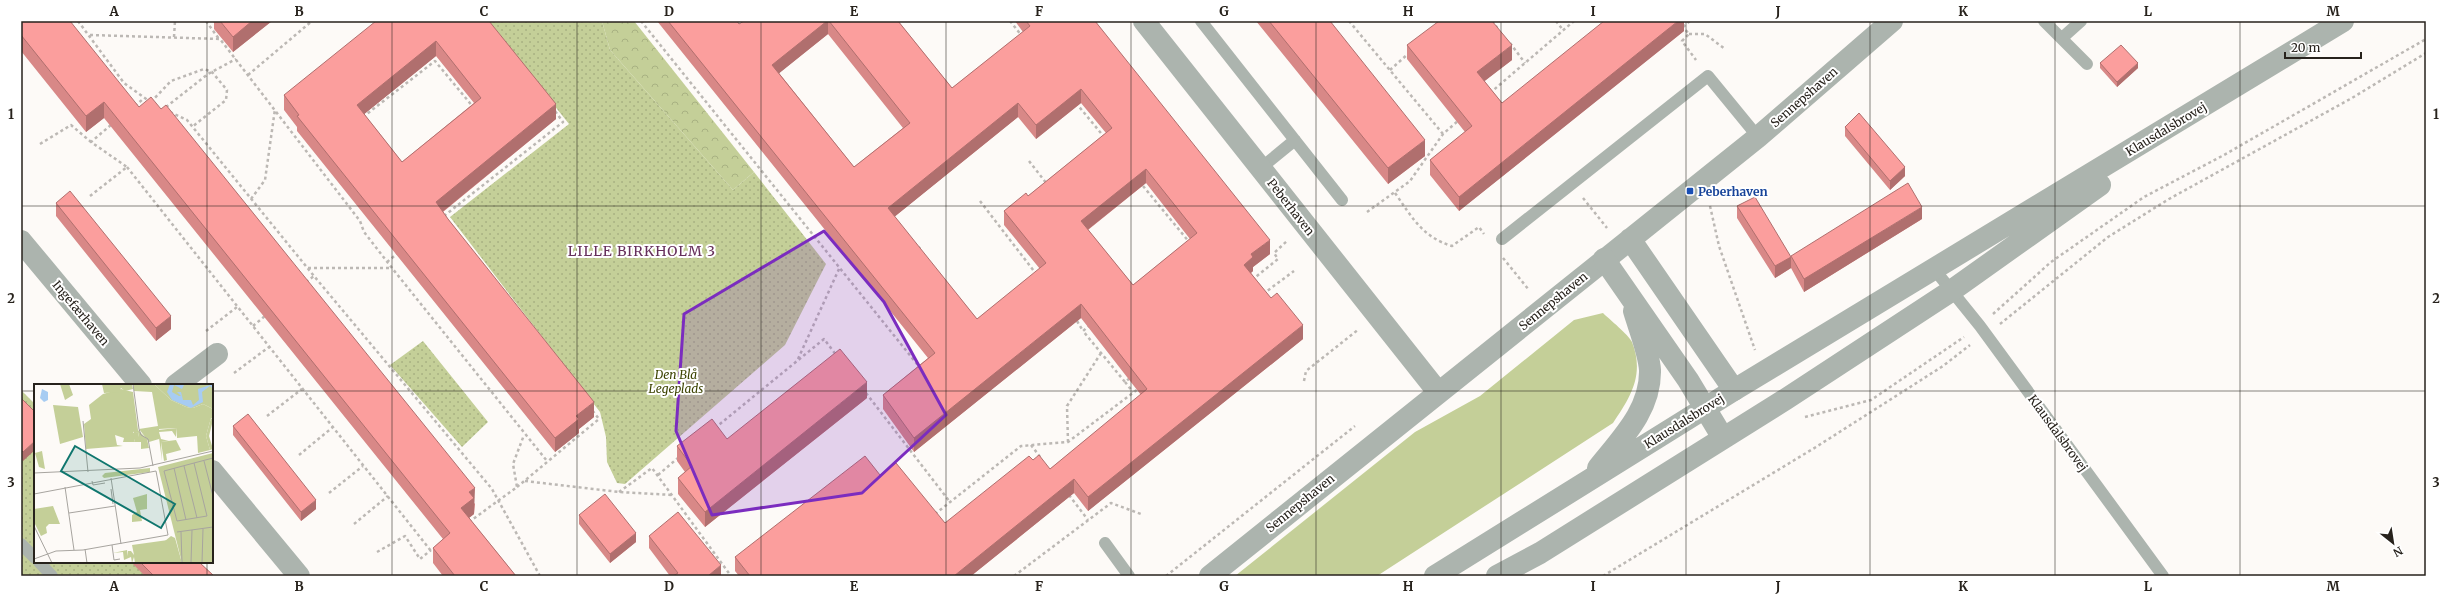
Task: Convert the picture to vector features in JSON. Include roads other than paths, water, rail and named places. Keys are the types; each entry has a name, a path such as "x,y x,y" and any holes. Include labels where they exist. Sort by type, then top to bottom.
{"street":[{"name":"Peberhaven","path":"1144,21 1438,392"},
{"name":"Sennepshaven","path":"1210,576 1758,137 1892,21"},
{"name":"Klausdalsbrovej","path":"1435,576 1734,390 2344,21"},
{"name":"Klausdalsbrovej","path":"1497,576 1540,553 1951,292 2234,88"},
{"name":"Ingefærhaven","path":"21,241 140,384"},
{"path":"1626,242 1734,390 1723,438"},
{"path":"1604,260 1688,380 1723,438"},
{"path":"1588,481 1636,419 1646,401 1650,370 1630,296"},
{"path":"177,384 216,354"},
{"path":"213,472 300,576"}],"lane":[{"path":"1201,21 1342,200"},
{"path":"2044,21 2087,64"},
{"path":"2062,38 2082,21"},
{"path":"1502,239 1708,76 1758,137"},
{"path":"1260,168 1295,140"},
{"name":"Klausdalsbrovej","path":"1934,269 1982,330 2163,576"},
{"path":"21,544 34,557"},
{"path":"1105,544 1129,576"},
{"path":"40,563 52,576"}],"place":[{"name":"Peberhaven","path":"1690,191"}],"district":[{"name":"LILLE BIRKHOLM 3","path":"642,251"}],"park label":[{"name":"Den Blå Legeplads","path":"676,381"}]}
